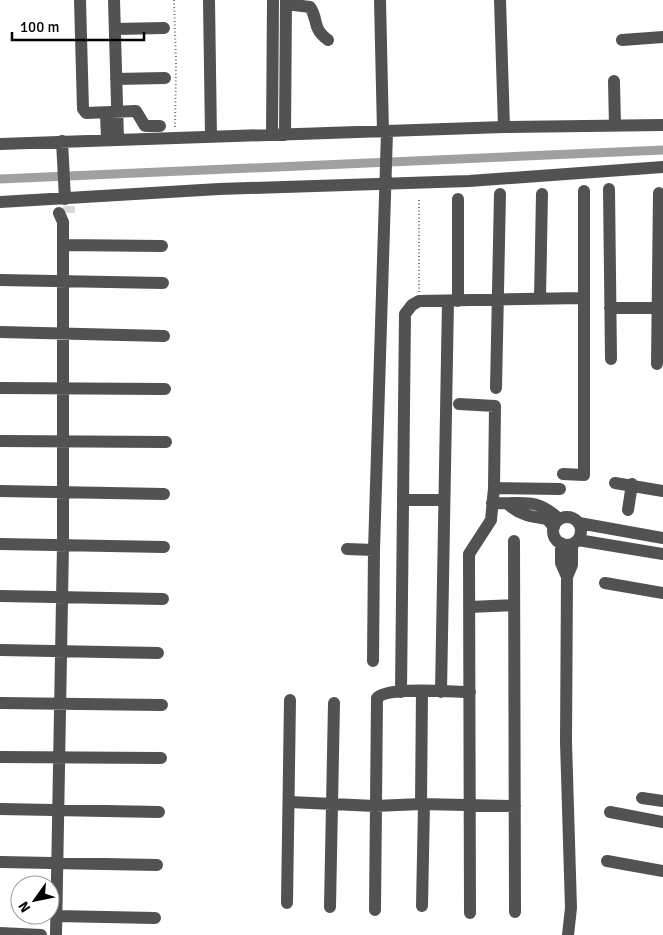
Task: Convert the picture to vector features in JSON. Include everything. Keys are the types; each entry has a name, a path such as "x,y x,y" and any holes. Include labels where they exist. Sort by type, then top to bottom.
{"street":[{"path":"80,0 82,109 86,113 136,111 145,126 160,126"},
{"path":"112,140 112,112 116,79 114,0"},
{"path":"209,0 211,137"},
{"path":"272,135 273,0"},
{"path":"373,661 374,550 386,180 386,134 380,0"},
{"path":"500,0 504,127"},
{"path":"285,134 286,2 310,7 317,30 328,40"},
{"path":"115,29 164,28"},
{"path":"622,40 663,37"},
{"path":"116,79 165,78"},
{"path":"614,81 615,126"},
{"path":"0,144 285,134 386,134 504,127 663,125"},
{"path":"56,875 65,334 62,141"},
{"path":"0,202 64,206 219,189 386,180 468,182 663,167"},
{"path":"609,189 611,359"},
{"path":"562,474 584,475 584,191"},
{"path":"657,364 660,308 659,193"},
{"path":"496,388 500,194"},
{"path":"540,299 542,194"},
{"path":"441,692 444,500 458,199"},
{"path":"63,245 162,246"},
{"path":"0,280 163,283"},
{"path":"400,692 405,314 412,305 419,301 583,298"},
{"path":"610,308 660,308"},
{"path":"0,332 164,336"},
{"path":"0,388 165,389"},
{"path":"458,404 495,406 494,488 491,520 469,554 470,913"},
{"path":"0,441 166,442"},
{"path":"615,483 632,484 663,491"},
{"path":"628,510 632,484"},
{"path":"494,488 560,489"},
{"path":"0,491 164,494"},
{"path":"402,500 444,500"},
{"path":"492,503 508,504 515,510 530,517 547,519 556,523 571,517 579,523 663,538"},
{"path":"556,523 555,538 570,543 663,554"},
{"path":"570,543 582,533 579,523"},
{"path":"514,542 515,912"},
{"path":"568,935 571,908 566,742 567,577 572,564 570,543"},
{"path":"0,544 164,547"},
{"path":"347,550 374,550"},
{"path":"605,584 663,593"},
{"path":"0,596 163,599"},
{"path":"469,607 514,605"},
{"path":"0,650 158,653"},
{"path":"375,910 377,698 383,694 400,692 470,692"},
{"path":"422,692 422,906"},
{"path":"287,903 290,802 290,700"},
{"path":"0,703 162,705"},
{"path":"330,907 334,703"},
{"path":"0,757 161,758"},
{"path":"642,798 663,801"},
{"path":"290,802 375,806 422,804 515,806"},
{"path":"0,809 159,812"},
{"path":"610,812 663,822"},
{"path":"607,861 663,871"},
{"path":"0,862 157,865"},
{"path":"60,916 155,918"},
{"path":"0,933 40,935"}],"path":[{"path":"174,0 176,64 175,138"},
{"path":"419,198 419,301"}],"waterway":[{"path":"0,179 663,150"}],"tunnel":[{"path":"69,206 69,213"}]}
